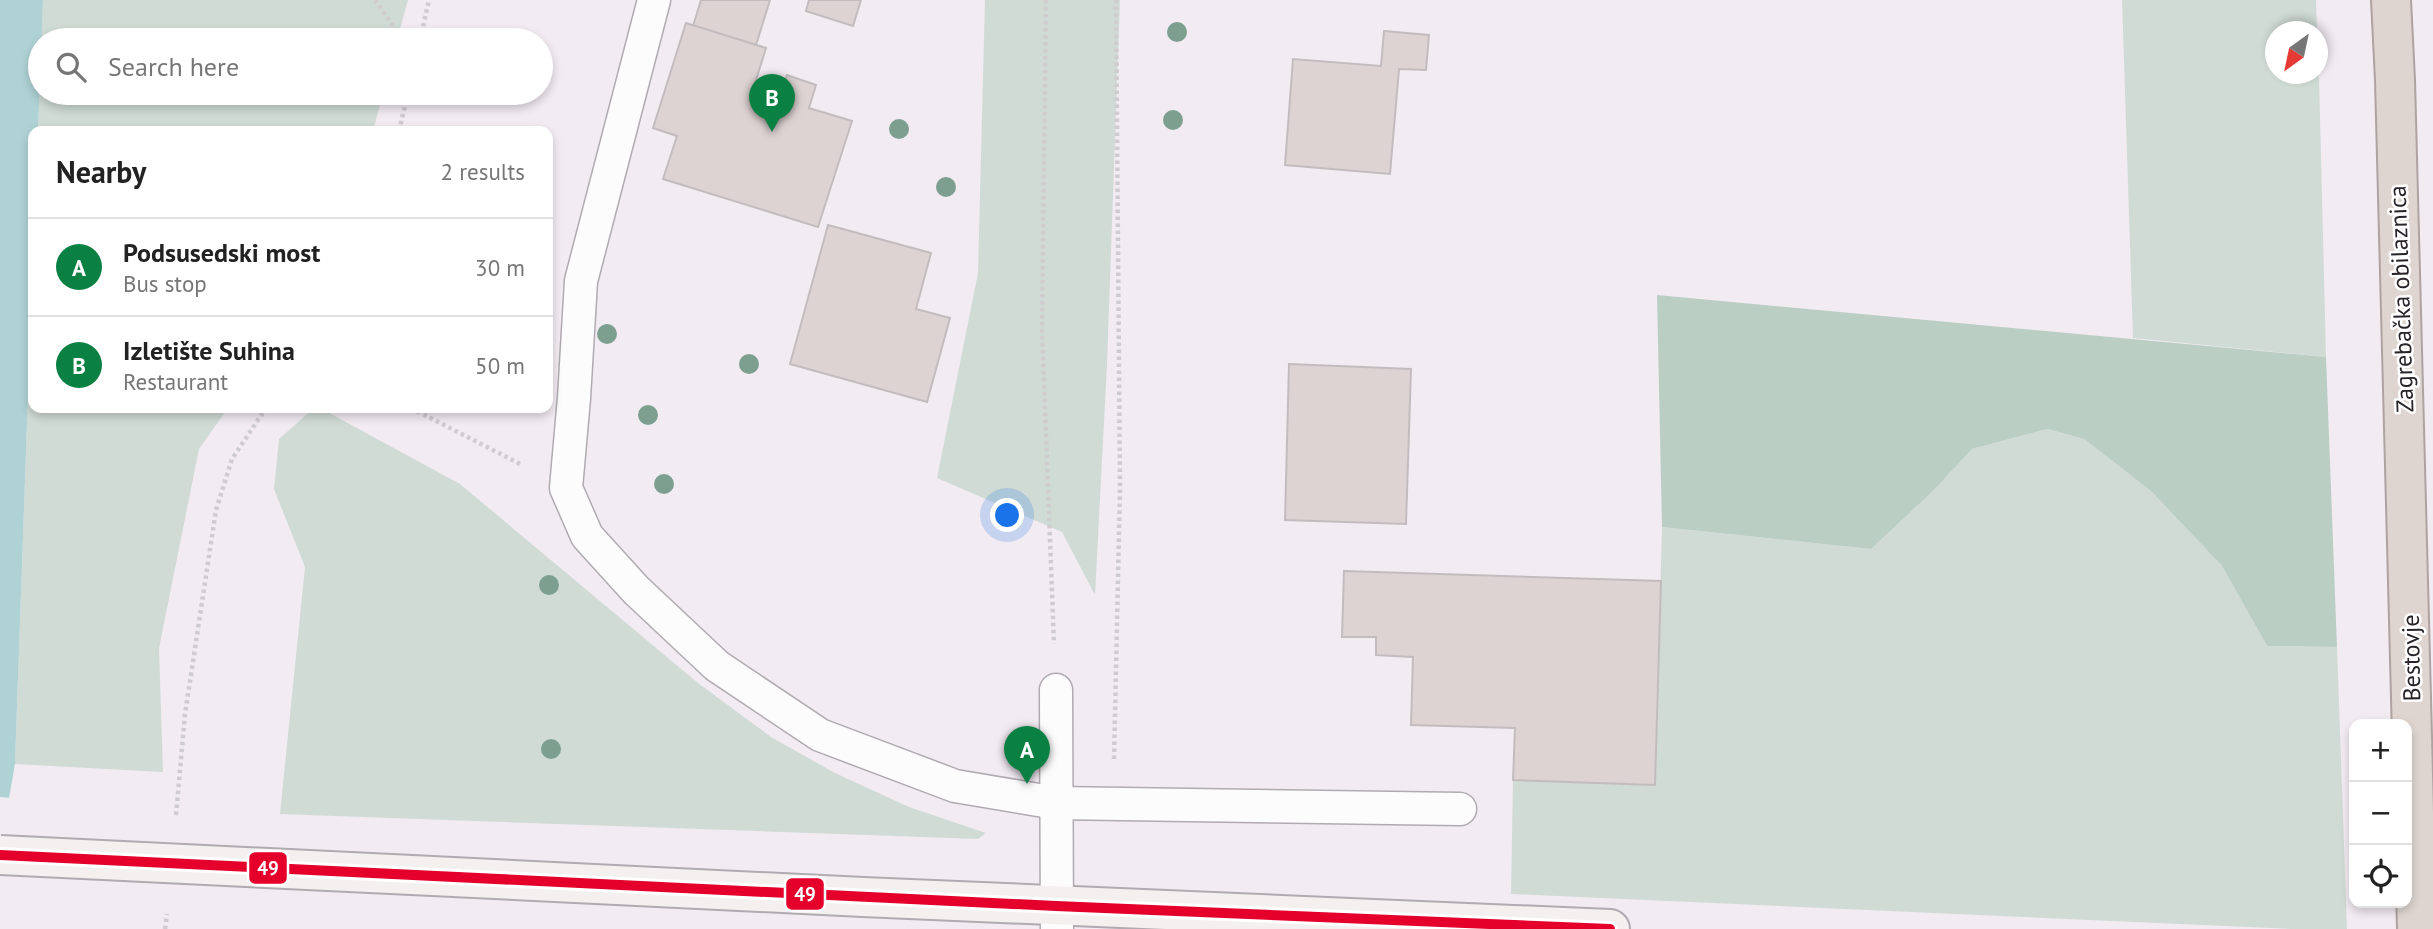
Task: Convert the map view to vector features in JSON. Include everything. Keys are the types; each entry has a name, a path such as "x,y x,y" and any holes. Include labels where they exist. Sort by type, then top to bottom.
{"highway":[{"name":"Zagrebačka obilaznica","path":"2390,0 2395,80 2409,597"},
{"name":"Bestovje","path":"2409,597 2417,929"}],"main road":[{"path":"0,855 863,897 1056,918 1610,929"}],"lane":[{"path":"654,0 581,281 566,488 587,536 636,590 717,666 820,735 955,786 1056,803 1460,809"},
{"path":"1056,690 1056,918"}],"path":[{"path":"375,0 395,28"},
{"path":"423,28 429,0"},
{"path":"1046,0 1042,329 1056,690"},
{"path":"1113,804 1120,488 1116,0"},
{"path":"401,126 405,105"},
{"path":"175,821 185,714 216,510 232,459 263,413"},
{"path":"421,413 566,488"},
{"path":"165,929 168,902"}],"shaded area":[{"path":"43,0 408,0 400,28 42,28"},
{"path":"985,0 1120,0 1107,364 1095,595 1062,532 937,478 978,273"},
{"path":"2122,0 2316,0 2317,21 2265,21 2265,84 2319,84 2326,357 2133,338"},
{"path":"39,105 380,105 374,126 38,126"},
{"path":"28,396 28,413 224,413 199,449 159,648 163,772 15,764"},
{"path":"308,413 329,413 460,484 698,683 771,737 835,773 909,807 986,833 978,839 280,814 305,567 274,489 279,439"},
{"path":"2047,429 2084,439 2151,491 2222,566 2267,646 2337,647 2347,929 2291,929 1511,894 1513,780 1655,784 1662,527 1871,549 1933,491 1972,449"}],"green space":[{"path":"1657,295 2326,357 2337,647 2267,646 2222,566 2151,491 2084,439 2047,429 1972,449 1933,491 1871,549 1662,527"}],"water":[{"path":"0,0 43,0 42,28 28,28 28,105 39,105 38,126 28,126 28,396 15,764 0,850"}],"pier":[{"path":"0,797 13,798 3,851 0,854"}],"building":[{"path":"701,0 770,0 756,45 693,26"},
{"path":"809,0 861,0 853,26 806,11"},
{"path":"686,23 766,48 753,90 779,98 787,75 816,85 809,108 852,121 818,227 663,179 677,136 653,128"},
{"path":"1384,31 1429,35 1426,70 1399,69 1390,174 1285,165 1293,59 1381,66"},
{"path":"828,225 931,253 916,309 950,318 927,402 790,364"},
{"path":"1289,364 1411,369 1406,524 1285,520"},
{"path":"1344,571 1661,581 1655,785 1513,780 1515,728 1411,725 1413,657 1376,655 1376,637 1342,637"}],"transit line":[{"name":"49","path":"0,855 1056,906 1610,929"}],"place":[{"name":"Izletište Suhina","path":"772,132"},
{"name":"Podsusedski most","path":"1027,784"}]}
